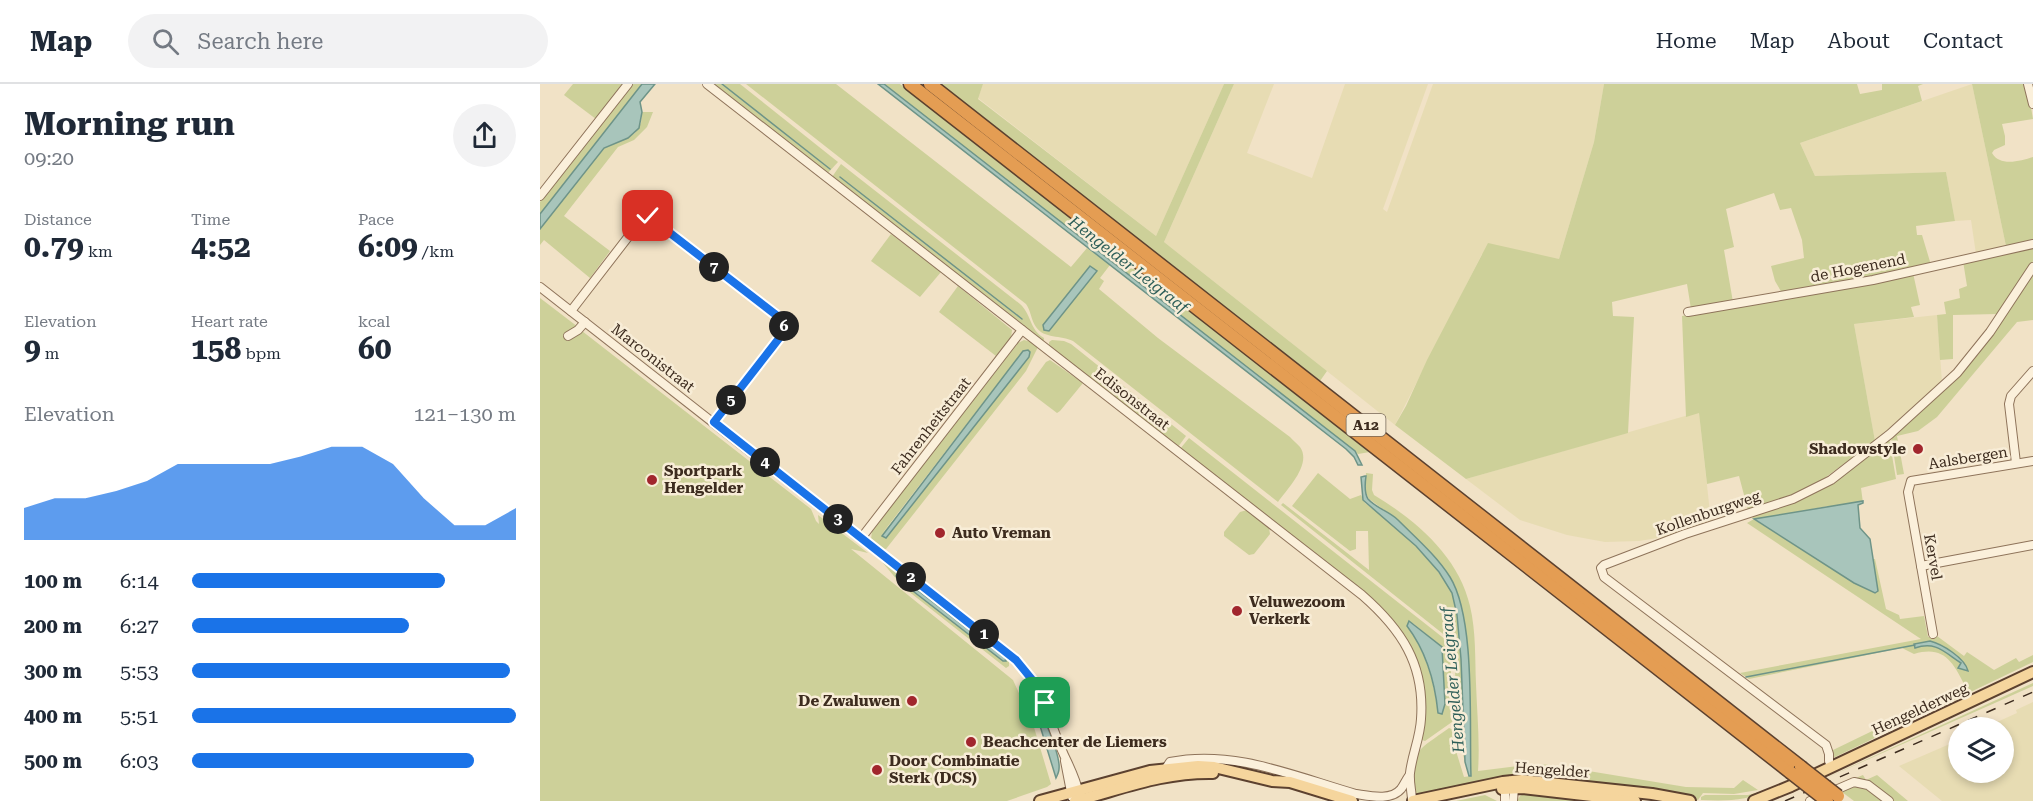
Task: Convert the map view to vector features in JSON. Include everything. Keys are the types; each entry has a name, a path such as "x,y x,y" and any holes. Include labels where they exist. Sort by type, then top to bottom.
{"highway":[{"name":"A12","path":"910,84 1795,769 1837,796"},
{"name":"A12","path":"930,84 1795,769"}],"main road":[{"name":"Hengelderweg","path":"1754,801 2033,672"},
{"name":"Hengelder","path":"1076,798 1132,775 1166,768 1214,766 1272,781 1290,782 1352,801"},
{"name":"Hengelder","path":"1040,801 1076,798 1168,775 1228,771"},
{"name":"Hengelder","path":"1272,781 1283,787 1331,801"},
{"name":"Hengelder","path":"1412,799 1542,781 1652,794 1690,801"},
{"name":"Hengelder","path":"1447,801 1509,786 1635,801"}],"street":[{"path":"540,196 628,84"},
{"name":"Edisonstraat","path":"707,84 1362,595 1392,624 1409,653 1421,696 1421,719 1409,776 1412,799"},
{"path":"2028,84 2033,104"},
{"path":"571,311 642,219 648,216 771,311 784,323 784,332 714,422"},
{"name":"de Hogenend","path":"1688,312 1873,280 2033,244"},
{"name":"Kollenburgweg","path":"1829,761 1828,750 1820,740 1604,577 1601,568 1685,534 1801,496 1831,480 1890,434 1957,373 1990,332 2033,267"},
{"name":"Marconistraat","path":"540,287 1016,660 1034,682 1045,703 1064,754 1076,798"},
{"path":"568,336 585,322"},
{"name":"Fahrenheitstraat","path":"861,537 1022,330"},
{"path":"2016,464 2009,404 2011,396 2033,371"},
{"name":"Aalsbergen","path":"1909,484 1911,481 2033,461"},
{"name":"Kervel","path":"1909,484 1908,492 1933,634"},
{"path":"1921,566 2033,546"},
{"name":"Hengelder","path":"1166,768 1170,762 1179,760 1232,760 1256,764 1356,794 1387,796 1396,792 1407,793 1412,799"},
{"path":"1396,792 1401,789 1409,776"},
{"path":"1810,801 1837,796 1851,782 1863,783 1889,801"},
{"path":"1505,801 1509,786"},
{"path":"1509,786 1513,801"}],"shaded area":[{"path":"983,84 1224,84 1156,236 978,98"},
{"path":"1234,84 1274,84 1247,153 1312,178 1345,84 1428,84 1383,209 1387,212 1433,84 1604,84 1594,142 1559,259 1482,254 1395,425 1164,242"},
{"path":"1972,84 2006,246 1976,254 1971,220 1955,221 1946,172 1815,176 1800,143"},
{"path":"1937,315 1942,382 1875,441 1854,324"},
{"path":"1699,412 1711,522 1676,535 1639,541 1605,542 1567,535 1520,520 1466,479"},
{"path":"2033,702 2033,801 1942,801 1899,766 1948,745 1948,783 2014,783 2014,717 2008,717 2017,713 2016,710"}],"green space":[{"path":"573,84 622,84 596,119 564,95"},
{"path":"633,84 642,84 540,214 540,202"},
{"path":"713,84 740,84 838,162 827,174"},
{"path":"746,84 836,84 1071,267 1087,248 1110,265 1100,278 1104,281 1099,289 1158,338 1290,437 1300,447 1303,461 1293,483 1278,502 1073,341 1039,331 1026,304"},
{"path":"884,84 900,84 1370,452 1358,454"},
{"path":"939,84 983,84 978,99 1156,236 1224,84 1234,84 1164,242 1327,371 1320,381"},
{"path":"1604,84 1857,84 1860,94 1882,90 1882,84 1923,84 1918,86 1922,101 1800,143 1815,176 1946,172 1955,221 1916,226 1917,235 1922,235 1931,265 1782,293 1775,281 1771,266 1804,258 1802,240 1791,208 1780,210 1774,193 1726,209 1734,247 1724,250 1733,302 1691,309 1687,284 1612,302 1613,316 1634,317 1628,433 1466,479 1395,425 1488,243 1559,259 1594,142"},
{"path":"1972,84 2027,84 2033,119 2002,124 2005,145 1992,153 2005,161 2033,157 2033,239 2006,246"},
{"path":"642,112 653,112 647,127 634,140 618,147 564,216 610,251 590,278 544,240 540,245 540,229 604,148 635,133 641,123"},
{"path":"841,164 1020,304 1044,340 1041,341 832,177"},
{"path":"891,234 941,272 920,297 871,261"},
{"path":"2033,244 2031,266 1997,314 1953,315 1953,359 1940,360 1937,315 1946,314 1944,302 1960,298 1959,289 1967,286 1963,261"},
{"path":"1913,273 1920,305 1911,307 1914,317 1854,324 1875,441 1811,488 1748,510 1739,476 1707,484 1699,413 1686,417 1682,316"},
{"path":"2033,274 2033,320 2017,322 1937,417 1918,431 1897,436 1904,474 1897,475 1891,437 1965,369 1993,334"},
{"path":"958,286 1012,330 1011,338 996,356 939,312"},
{"name":"Sportpark Hengelder","path":"540,298 578,327 579,333 582,331 811,509 819,524 818,515 868,553 851,549 1013,680 1033,724 1051,784 1007,801 540,801"},
{"path":"1024,340 1038,347 1026,371 886,549 882,550 871,540 872,530 1018,343","holes":["1023,351 1030,353 1029,357 881,535"]},
{"path":"1052,340 1071,344 1186,436 1178,447 1049,347 1049,342"},
{"path":"1050,360 1083,383 1057,413 1027,388 1046,362"},
{"path":"1189,438 1446,640 1450,649 1452,722 1425,741 1422,740 1424,702 1399,629 1180,449","holes":["1409,622 1442,647 1445,704 1438,713 1428,668 1407,626"]},
{"path":"1889,438 1896,479 1861,488 1863,503 1859,504 1857,514 1862,531 1828,506 1755,520 1854,583 1875,593 1878,591 1873,559 1875,559 1886,609 1899,615 1900,619 1924,616 1928,637 1937,636 1964,656 1967,652 1994,670 2016,658 2019,662 2033,655 2033,662 1833,758 1831,751 1965,686 1952,663 1940,654 1924,652 1914,654 1902,648 1749,679 1740,673 1921,639 1747,523 1754,519 1750,515 1794,501"},
{"path":"1318,473 1350,499 1361,495 1365,503 1398,528 1432,563 1452,592 1457,615 1461,659 1465,762 1458,736 1452,641 1281,505 1283,503 1369,570 1368,531 1356,531 1356,549 1350,551 1292,506"},
{"path":"1366,473 1373,474 1374,495 1405,516 1434,542 1446,556 1464,588 1470,606 1474,635 1479,738 1478,771 1535,764 1552,765 1686,787 1734,788 1743,780 1758,790 1734,794 1703,793 1698,800 1542,779 1418,795 1413,785 1415,759 1427,743 1449,728 1454,730 1456,751 1464,777 1471,776 1465,635 1458,594 1441,564 1399,521 1369,499 1365,491"},
{"path":"1247,510 1269,528 1270,534 1254,554 1249,555 1224,536 1224,532 1240,512"},
{"path":"882,559 1009,658 1009,666 1006,668 903,587","holes":["897,574 1006,659 1004,661 900,581"]},
{"path":"2033,676 2033,679 1822,777"},
{"path":"2033,683 2033,686 1959,717"},
{"path":"1948,722 1948,724 1824,779"},
{"path":"1863,775 1866,780 1877,775 1908,801 1892,801 1872,785 1834,787"},
{"path":"1847,785 1860,785 1887,801 1854,801 1838,789"},
{"path":"1771,789 1754,796 1737,799 1701,800 1701,797 1705,795 1748,795"},
{"path":"1528,792 1617,801 1517,801 1520,796"},
{"path":"1485,795 1497,801 1456,801"}],"water":[{"path":"642,84 655,84 640,102 642,112 639,128 628,138 604,148 540,229 540,214"},
{"path":"878,84 884,84 1355,451 1362,465 1358,465 1346,449"},
{"path":"1090,266 1097,271 1049,331 1044,330 1043,325"},
{"path":"1028,350 1029,357 886,538 882,536 1023,351"},
{"path":"1366,476 1365,491 1368,499 1395,517 1432,554 1450,577 1458,596 1468,645 1471,776 1469,776 1465,762 1461,659 1457,615 1452,593 1439,572 1416,546 1363,500 1361,477"},
{"path":"1863,501 1858,505 1860,528 1870,539 1878,591 1875,593 1854,583 1754,519"},
{"path":"897,574 1006,661 1003,661 900,581"},
{"path":"1409,621 1442,647 1445,704 1442,714 1438,713 1435,690 1424,657 1407,626"},
{"path":"1930,641 1952,652 1962,661 1968,671 1958,668 1961,663 1940,649 1929,646 1915,648 1914,644"},
{"path":"1028,687 1056,752 1059,769 1056,778 1026,689"}],"waterway":[{"path":"722,84 830,169"},
{"path":"840,177 1022,319"},
{"path":"1746,677 1915,645"}],"railway":[{"path":"1785,801 2033,692"}],"place":[{"name":"Shadowstyle","path":"1918,449"},
{"name":"Sportpark Hengelder","path":"652,480"},
{"name":"Auto Vreman","path":"940,533"},
{"name":"Veluwezoom Verkerk","path":"1237,611"},
{"name":"De Zwaluwen","path":"912,701"},
{"name":"Beachcenter de Liemers","path":"971,742"},
{"name":"Door Combinatie Sterk (DCS)","path":"877,770"}],"route":[{"path":"648,216 784,323 784,332 714,422 1016,660 1034,682 1045,703"}],"water label":[{"name":"Hengelder Leigraaf","path":"1129,264"},
{"name":"Hengelder Leigraaf","path":"1452,680"}]}
